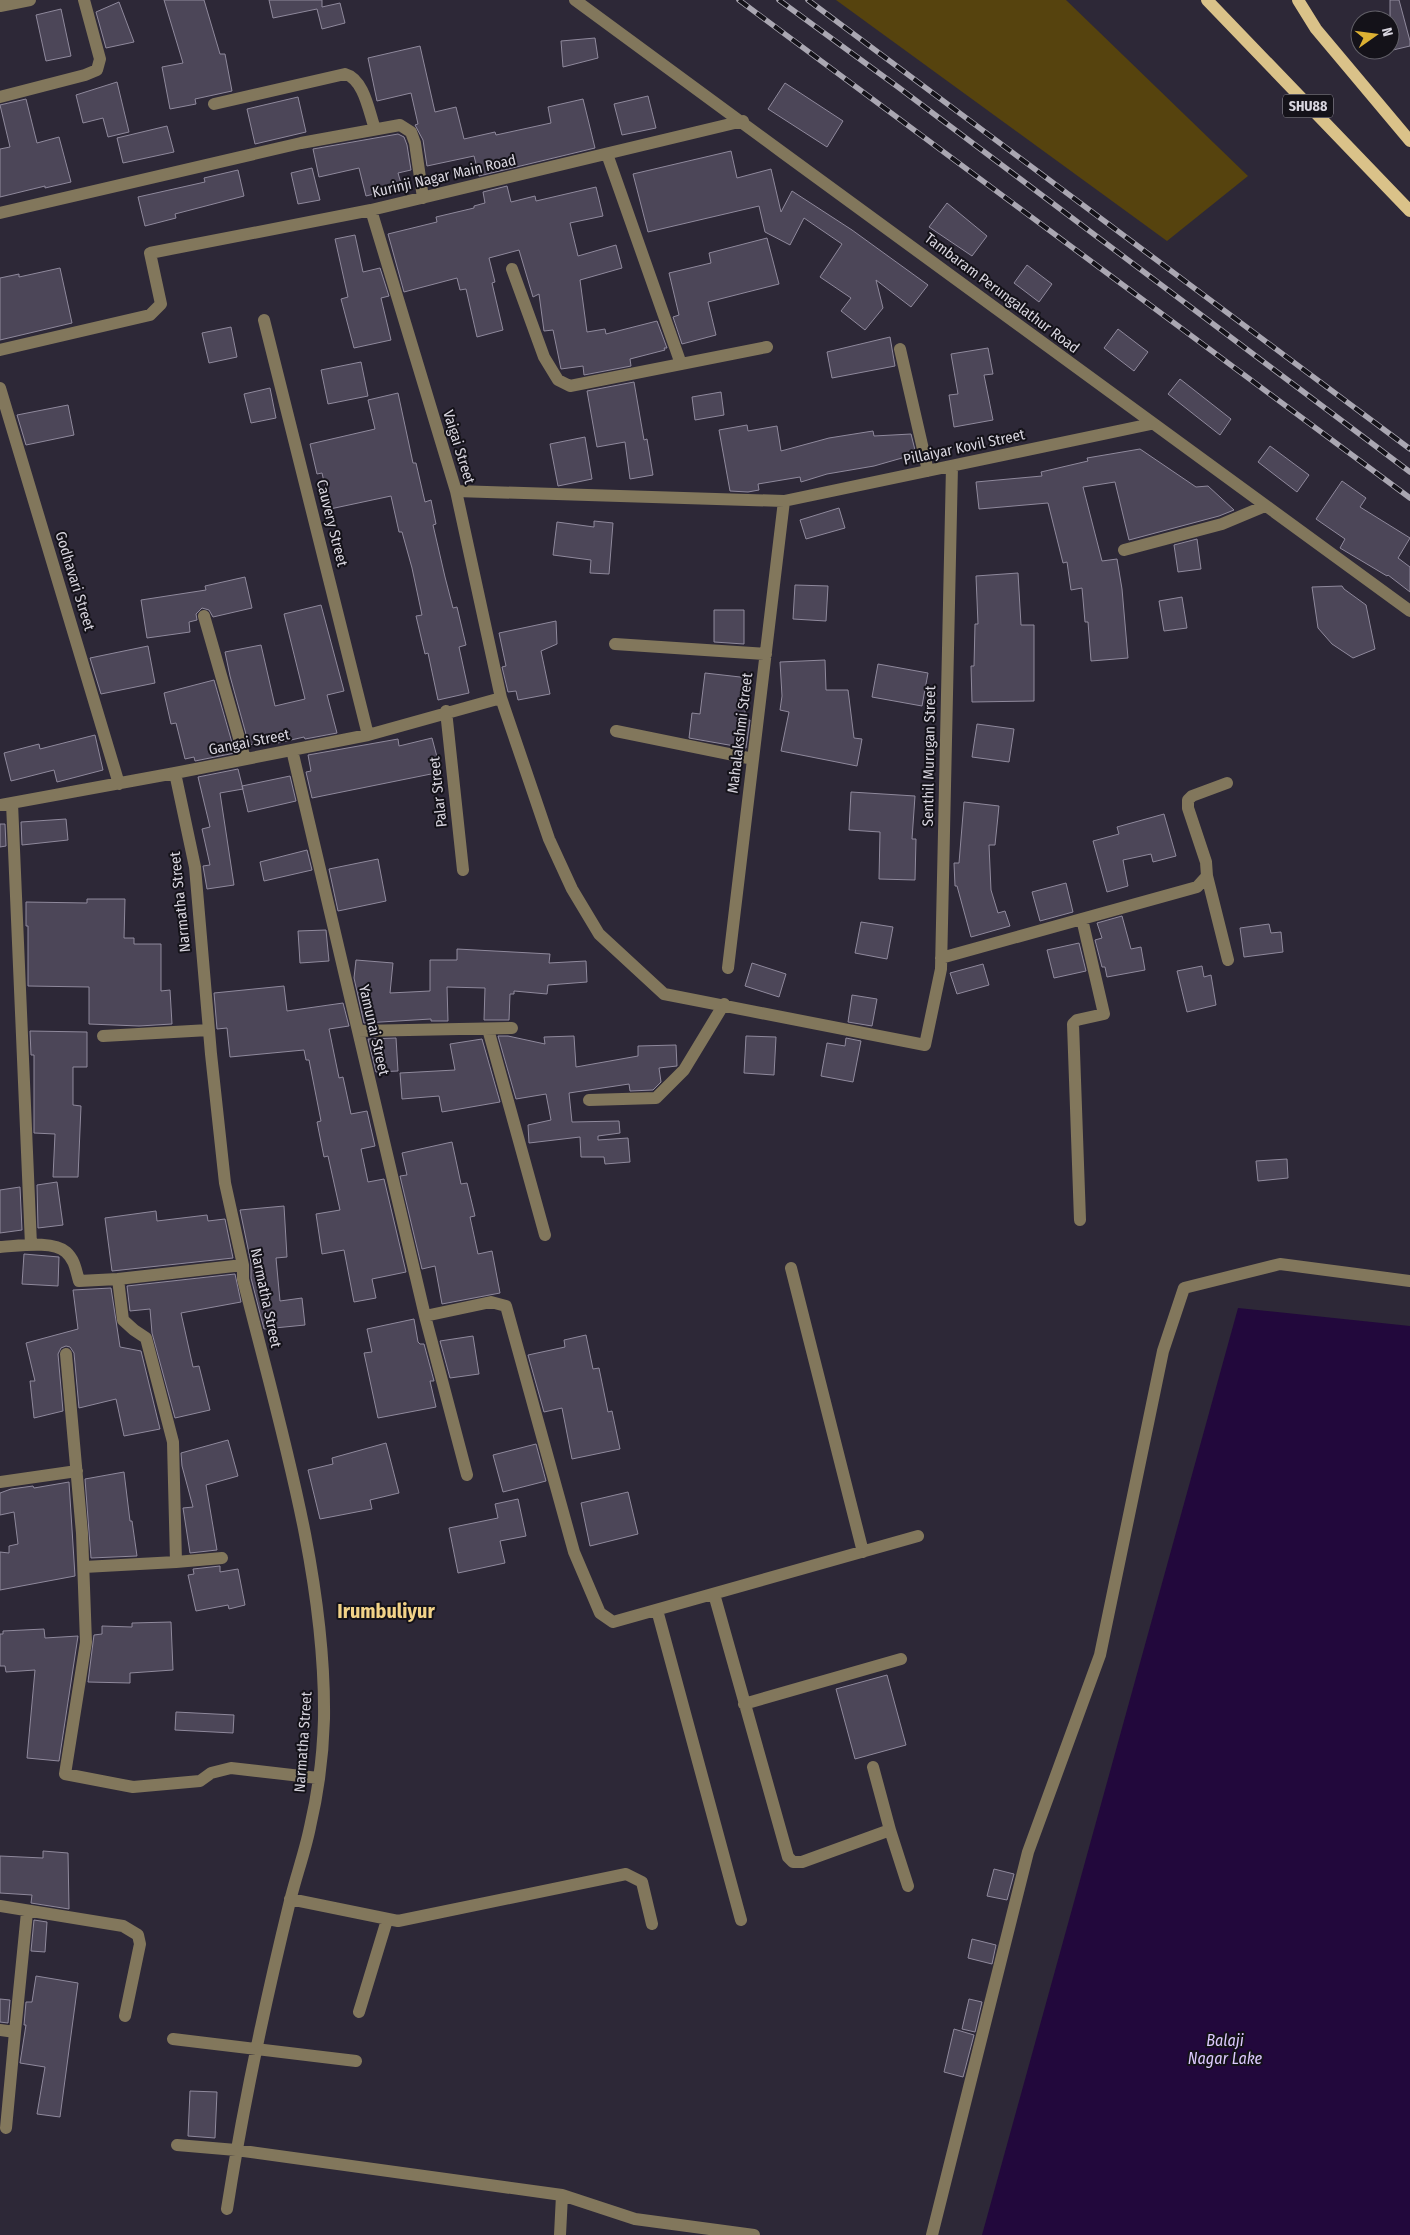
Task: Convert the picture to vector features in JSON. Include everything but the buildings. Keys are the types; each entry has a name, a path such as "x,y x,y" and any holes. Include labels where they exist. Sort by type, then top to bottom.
{"main road":[{"name":"SHU88","path":"1206,0 1410,212"},
{"path":"1298,0 1316,29 1410,141"}],"street":[{"path":"0,6 30,0"},
{"path":"0,97 85,75 97,70 100,59 84,0"},
{"name":"Tambaram Perungalathur Road","path":"575,0 1151,424 1410,611"},
{"path":"214,104 345,74 352,76 359,84 375,129"},
{"name":"Kurinji Nagar Main Road","path":"0,350 150,315 161,304 150,253 371,210 743,122"},
{"path":"0,213 301,142 400,126 411,132 415,144 423,198"},
{"path":"606,154 681,364"},
{"name":"Vaigai Street","path":"371,210 456,491 501,698 549,839 572,889 599,934 664,994 724,1004 925,1045"},
{"path":"512,269 544,357 558,380 570,386 767,347"},
{"name":"Cauvery Street","path":"264,320 368,735"},
{"path":"900,350 928,471"},
{"name":"Godhavari Street","path":"0,388 118,784"},
{"name":"Pillaiyar Kovil Street","path":"456,491 784,501 1151,424"},
{"name":"Senthil Murugan Street","path":"925,1045 941,969 952,466"},
{"name":"Mahalakshmi Street","path":"728,968 784,501"},
{"path":"1124,550 1222,524 1265,506"},
{"path":"204,616 245,759"},
{"path":"615,644 766,654"},
{"name":"Gangai Street","path":"6,804 368,735 446,711 501,698"},
{"name":"Palar Street","path":"446,711 463,870"},
{"path":"616,731 753,759"},
{"name":"Yamunai Street","path":"292,750 425,1316 466,1475"},
{"name":"Narmatha Street","path":"175,773 195,867 225,1183 243,1265 243,1279 305,1535 322,1663 324,1721 311,1827 290,1900 257,2049 236,2150 227,2209"},
{"path":"1227,783 1192,796 1188,800 1188,808 1206,862 1207,876 1228,960"},
{"path":"6,804 30,1245"},
{"path":"941,958 1197,887 1207,876"},
{"path":"1080,1220 1073,1024 1077,1020 1104,1014 1082,919"},
{"path":"589,1100 656,1098 684,1070 724,1004"},
{"path":"488,1028 545,1235"},
{"path":"358,1031 512,1028"},
{"path":"103,1036 209,1030"},
{"path":"0,1247 57,1246 67,1253 74,1263 79,1281 118,1279 243,1265"},
{"path":"932,2235 1028,1852 1100,1655 1163,1351 1184,1288 1280,1264 1410,1281"},
{"path":"791,1268 863,1552"},
{"path":"118,1279 123,1320 146,1338 173,1442 176,1562"},
{"path":"425,1316 491,1302 506,1306 574,1552 600,1614 613,1622 918,1536"},
{"path":"66,1354 84,1567 86,1642 65,1774 133,1787 200,1781 211,1773 231,1768 318,1778"},
{"path":"0,1482 77,1471"},
{"path":"84,1567 222,1558"},
{"path":"714,1594 788,1857 793,1862 802,1862 890,1830"},
{"path":"657,1610 741,1920"},
{"path":"744,1704 901,1659"},
{"path":"873,1767 908,1886"},
{"path":"290,1900 398,1921 626,1874 642,1882 652,1924"},
{"path":"0,1906 27,1912 123,1926 138,1935 140,1944 125,2016"},
{"path":"6,2128 27,1912"},
{"path":"359,2012 387,1920"},
{"path":"0,2030 15,2032"},
{"path":"173,2039 356,2061"},
{"path":"177,2144 236,2150 562,2194 635,2219 754,2235"},
{"path":"560,2235 562,2194"}],"shaded area":[{"path":"836,0 1066,0 1248,176 1167,241"}],"water":[{"name":"Balaji Nagar Lake","path":"1238,1308 1410,1326 1410,2235 982,2235"}],"railway":[{"path":"739,0 1410,498"},
{"path":"779,0 898,87 1410,472"},
{"path":"808,0 1410,449"}],"district":[{"name":"Irumbuliyur","path":"386,1611"}]}
